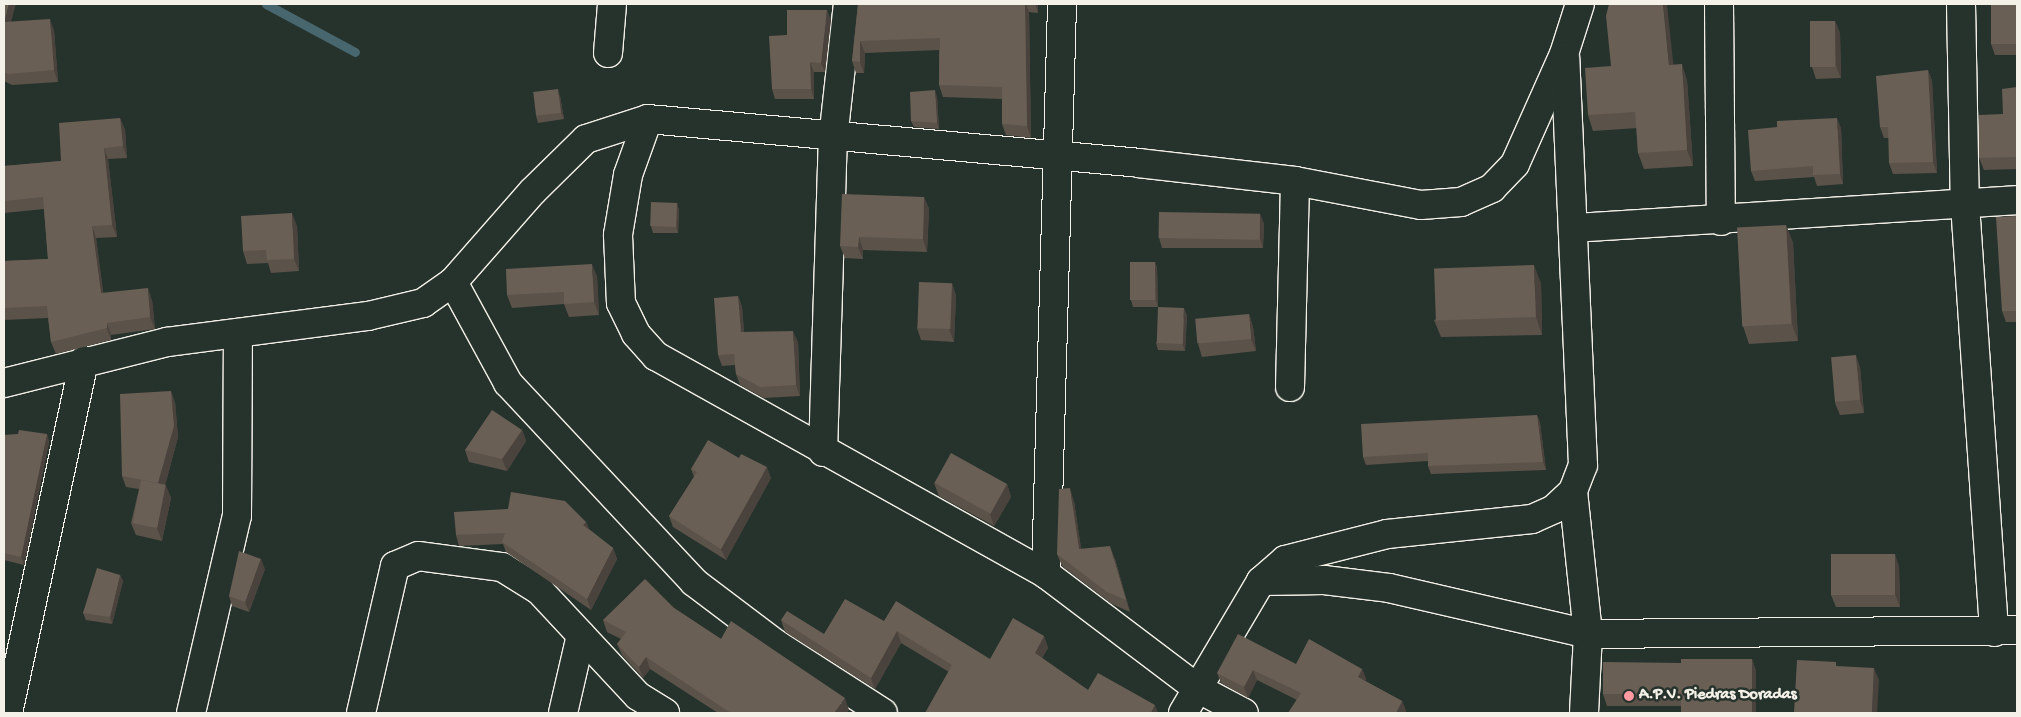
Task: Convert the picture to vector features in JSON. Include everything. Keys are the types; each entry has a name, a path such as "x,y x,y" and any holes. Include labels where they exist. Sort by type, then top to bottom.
{"street":[{"path":"608,53 612,4"},
{"path":"823,452 833,139 848,4"},
{"path":"1046,574 1050,314 1059,156 1062,4"},
{"path":"4,383 84,360 238,333 368,316 423,303 453,282 533,190 586,139 648,119 833,139 1059,156 1295,181 1421,205 1461,202 1492,188 1515,164 1564,54 1580,4"},
{"path":"1719,4 1721,222"},
{"path":"1261,581 1324,580 1389,588 1588,634 2006,631 1965,204 1961,4"},
{"path":"1183,713 1261,581 1285,560 1306,552 1387,534 1532,519 1554,509 1573,491 1583,465 1574,228 1564,54"},
{"path":"648,119 628,175 618,234 621,303 636,334 656,356 823,452 1046,574 1197,688 1244,713"},
{"path":"1290,387 1295,181"},
{"path":"1574,228 1721,222 2017,200"},
{"path":"453,282 508,383 694,582 776,644 883,713"},
{"path":"191,713 237,516 238,333"},
{"path":"8,713 84,360"},
{"path":"1573,491 1588,634 1584,713"},
{"path":"360,713 387,592 395,566 403,560 418,556 457,558 502,567 539,590 638,696 665,713"},
{"path":"563,713 581,635"}],"building":[{"path":"4,4 9,4 4,22"},
{"path":"858,4 1025,4 1027,126 1002,124 1002,87 939,85 940,38 860,41 860,62 852,61"},
{"path":"1609,4 1663,4 1669,65 1682,64 1687,150 1638,153 1635,112 1588,115 1585,68 1611,66 1606,16"},
{"path":"1991,4 2017,4 2017,44 1991,44"},
{"path":"787,10 827,10 821,63 810,62 811,89 772,89 769,36 787,35"},
{"path":"50,19 54,70 8,74 4,72 4,22"},
{"path":"1810,21 1835,21 1835,67 1810,67"},
{"path":"1928,70 1933,162 1889,163 1888,127 1880,127 1876,76"},
{"path":"2017,87 2017,157 1979,158 1979,115 2003,114 2002,89"},
{"path":"558,89 561,113 536,116 533,92"},
{"path":"935,90 937,123 911,121 910,92"},
{"path":"120,118 123,146 104,148 112,225 92,226 101,293 148,288 150,317 107,323 107,328 51,342 47,306 4,308 4,261 48,259 43,197 4,201 4,166 61,161 59,123"},
{"path":"1837,118 1840,174 1813,175 1813,166 1751,171 1748,130 1777,127 1777,121"},
{"path":"842,194 924,197 923,239 859,237 858,247 840,246"},
{"path":"651,202 677,203 676,227 650,226"},
{"path":"1159,212 1260,214 1260,240 1159,238"},
{"path":"292,213 294,259 267,260 266,250 243,251 241,216"},
{"path":"2017,216 2017,311 2002,311 1996,217"},
{"path":"1786,225 1791,324 1742,326 1737,228"},
{"path":"1130,262 1155,262 1155,300 1130,300"},
{"path":"592,264 594,302 564,304 564,292 507,295 506,269"},
{"path":"1534,265 1536,317 1436,320 1434,268"},
{"path":"919,282 952,283 950,329 917,328"},
{"path":"738,296 741,332 793,331 796,385 760,387 736,374 734,354 718,355 714,298"},
{"path":"1158,307 1184,308 1183,344 1157,343"},
{"path":"1249,314 1251,339 1197,344 1195,319"},
{"path":"1856,355 1860,400 1835,402 1831,357"},
{"path":"171,391 174,426 158,483 122,476 120,394"},
{"path":"492,410 522,430 502,459 465,450"},
{"path":"1537,415 1543,462 1428,466 1428,453 1363,457 1361,424"},
{"path":"19,430 47,434 21,557 4,553 4,435 18,434"},
{"path":"708,440 739,458 741,454 767,467 721,549 669,516 697,472 691,469"},
{"path":"951,453 1007,484 990,514 935,483"},
{"path":"141,480 166,485 157,528 133,523"},
{"path":"1070,488 1079,549 1110,546 1126,600 1107,592 1057,554 1059,489"},
{"path":"511,492 565,501 586,522 583,525 613,548 587,599 502,542 505,533 456,535 454,512 508,509"},
{"path":"239,551 261,559 245,602 229,596"},
{"path":"1831,554 1895,554 1895,595 1831,595"},
{"path":"97,568 120,575 110,617 83,613"},
{"path":"645,579 674,608 721,639 731,621 845,698 834,713 731,713 646,657 639,667 617,644 626,632 603,620"},
{"path":"845,599 884,621 896,601 990,659 1013,618 1044,636 1035,653 1088,690 1098,673 1155,705 1151,713 925,713 952,665 897,631 871,678 781,620 787,611 824,634"},
{"path":"1238,634 1296,664 1309,639 1362,669 1358,677 1402,701 1396,713 1288,713 1301,693 1253,670 1244,687 1217,673"},
{"path":"1681,659 1752,659 1752,713 1681,713 1681,694 1603,694 1603,662 1681,663"},
{"path":"1797,660 1836,662 1836,666 1874,668 1872,713 1794,713"}],"waterway":[{"path":"266,4 355,52"}],"place":[{"name":"A.P.V. Piedras Doradas","path":"1629,696"}]}
